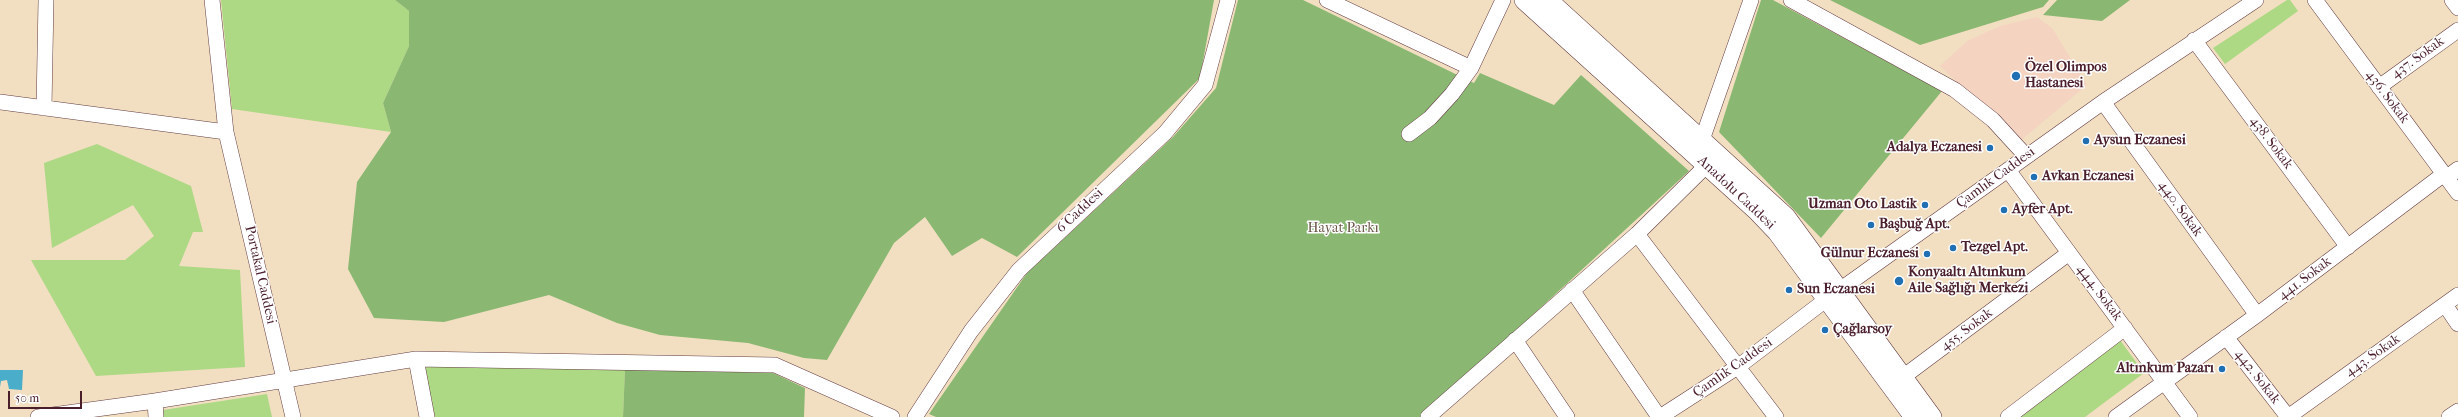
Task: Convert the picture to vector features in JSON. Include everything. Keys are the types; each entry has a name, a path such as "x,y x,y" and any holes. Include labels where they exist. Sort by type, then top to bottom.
{"main road":[{"name":"Anadolu Caddesi","path":"1524,0 1707,165 1777,232 1903,377 1932,417"},
{"name":"Anadolu Caddesi","path":"1548,0 1786,218 1833,295 1914,417"}],"street":[{"path":"44,108 46,0"},
{"name":"Portakal Caddesi","path":"212,0 226,132 293,417"},
{"name":"6 Caddesi","path":"915,417 971,331 1019,270 1165,133 1205,85 1228,0"},
{"path":"1327,0 1471,68"},
{"path":"1409,134 1430,118 1452,94 1471,68 1503,0"},
{"path":"1702,140 1751,0"},
{"path":"1791,0 1955,90 1993,120 2026,156"},
{"name":"Çamlık Caddesi","path":"1660,417 1739,366 1833,295 2102,102 2256,0"},
{"name":"436. Sokak","path":"2315,0 2379,87 2450,174 2458,194"},
{"path":"2452,0 2458,8"},
{"name":"437. Sokak","path":"2379,87 2458,30"},
{"name":"438. Sokak","path":"2194,40 2348,246"},
{"path":"0,102 226,132"},
{"name":"440. Sokak","path":"2102,102 2257,315"},
{"path":"1428,417 1637,234 1707,165"},
{"name":"444. Sokak","path":"2008,170 2190,417"},
{"name":"441. Sokak","path":"2116,417 2257,315 2348,246 2450,174"},
{"path":"1637,234 1739,366 1776,417"},
{"name":"455. Sokak","path":"1903,377 2069,253"},
{"path":"1572,290 1660,417"},
{"name":"443. Sokak","path":"2288,417 2458,295"},
{"path":"2445,305 2458,324"},
{"path":"2008,417 2125,328"},
{"name":"442. Sokak","path":"2226,337 2288,417"},
{"path":"1515,340 1567,417"},
{"path":"416,359 427,417"},
{"path":"44,417 155,402 285,379 416,359 775,365 892,417"},
{"path":"155,402 156,417"},
{"path":"2450,417 2458,411"}],"shaded area":[{"name":"Özel Olimpos Hastanesi","path":"2037,17 2052,28 2087,85 2019,142 1940,66 1967,41 2000,26"}],"green space":[{"path":"221,0 395,0 409,11 409,46 383,103 391,132 232,109"},
{"path":"395,0 1214,0 1200,78 1017,257 982,238 952,256 925,217 894,243 827,360 804,358 748,343 660,335 617,323 549,295 444,322 374,318 348,269 357,182 391,132 383,103 409,46 409,11"},
{"name":"Hayat Parkı","path":"1238,0 1303,0 1474,83 1480,73 1554,105 1581,75 1689,171 1422,417 936,417 929,414 1027,273 1173,137 1216,88"},
{"path":"1761,0 1773,0 1942,91 1821,238 1719,132"},
{"path":"1830,0 2049,0 2043,7 1920,45"},
{"path":"2057,0 2130,0 2102,21 2043,15"},
{"path":"2287,0 2290,0 2298,11 2225,64 2213,48"},
{"path":"97,144 191,186 203,232 193,232 179,266 240,270 245,367 96,376 31,260 125,260 154,236 133,205 52,248 44,163"},
{"path":"2120,340 2144,373 2085,417 2017,417"},
{"path":"424,366 625,369 623,417 434,417"},
{"path":"625,369 773,373 805,388 804,417 623,417"},
{"path":"267,394 272,417 163,417 163,410"}],"water":[{"path":"0,370 23,370 22,390 9,389 7,380 1,381 0,387"}],"place":[{"name":"Özel Olimpos Hastanesi","path":"2016,76"},
{"name":"Aysun Eczanesi","path":"2086,141"},
{"name":"Adalya Eczanesi","path":"1990,148"},
{"name":"Avkan Eczanesi","path":"2034,177"},
{"name":"Uzman Oto Lastik","path":"1925,205"},
{"name":"Ayfer Apt.","path":"2004,210"},
{"name":"Başbuğ Apt.","path":"1871,225"},
{"name":"Tezgel Apt.","path":"1953,248"},
{"name":"Gülnur Eczanesi","path":"1927,254"},
{"name":"Konyaaltı Altınkum Aile Sağlığı Merkezi","path":"1899,281"},
{"name":"Sun Eczanesi","path":"1789,290"},
{"name":"Çağlarsoy","path":"1825,330"},
{"name":"Altınkum Pazarı","path":"2222,369"}]}
